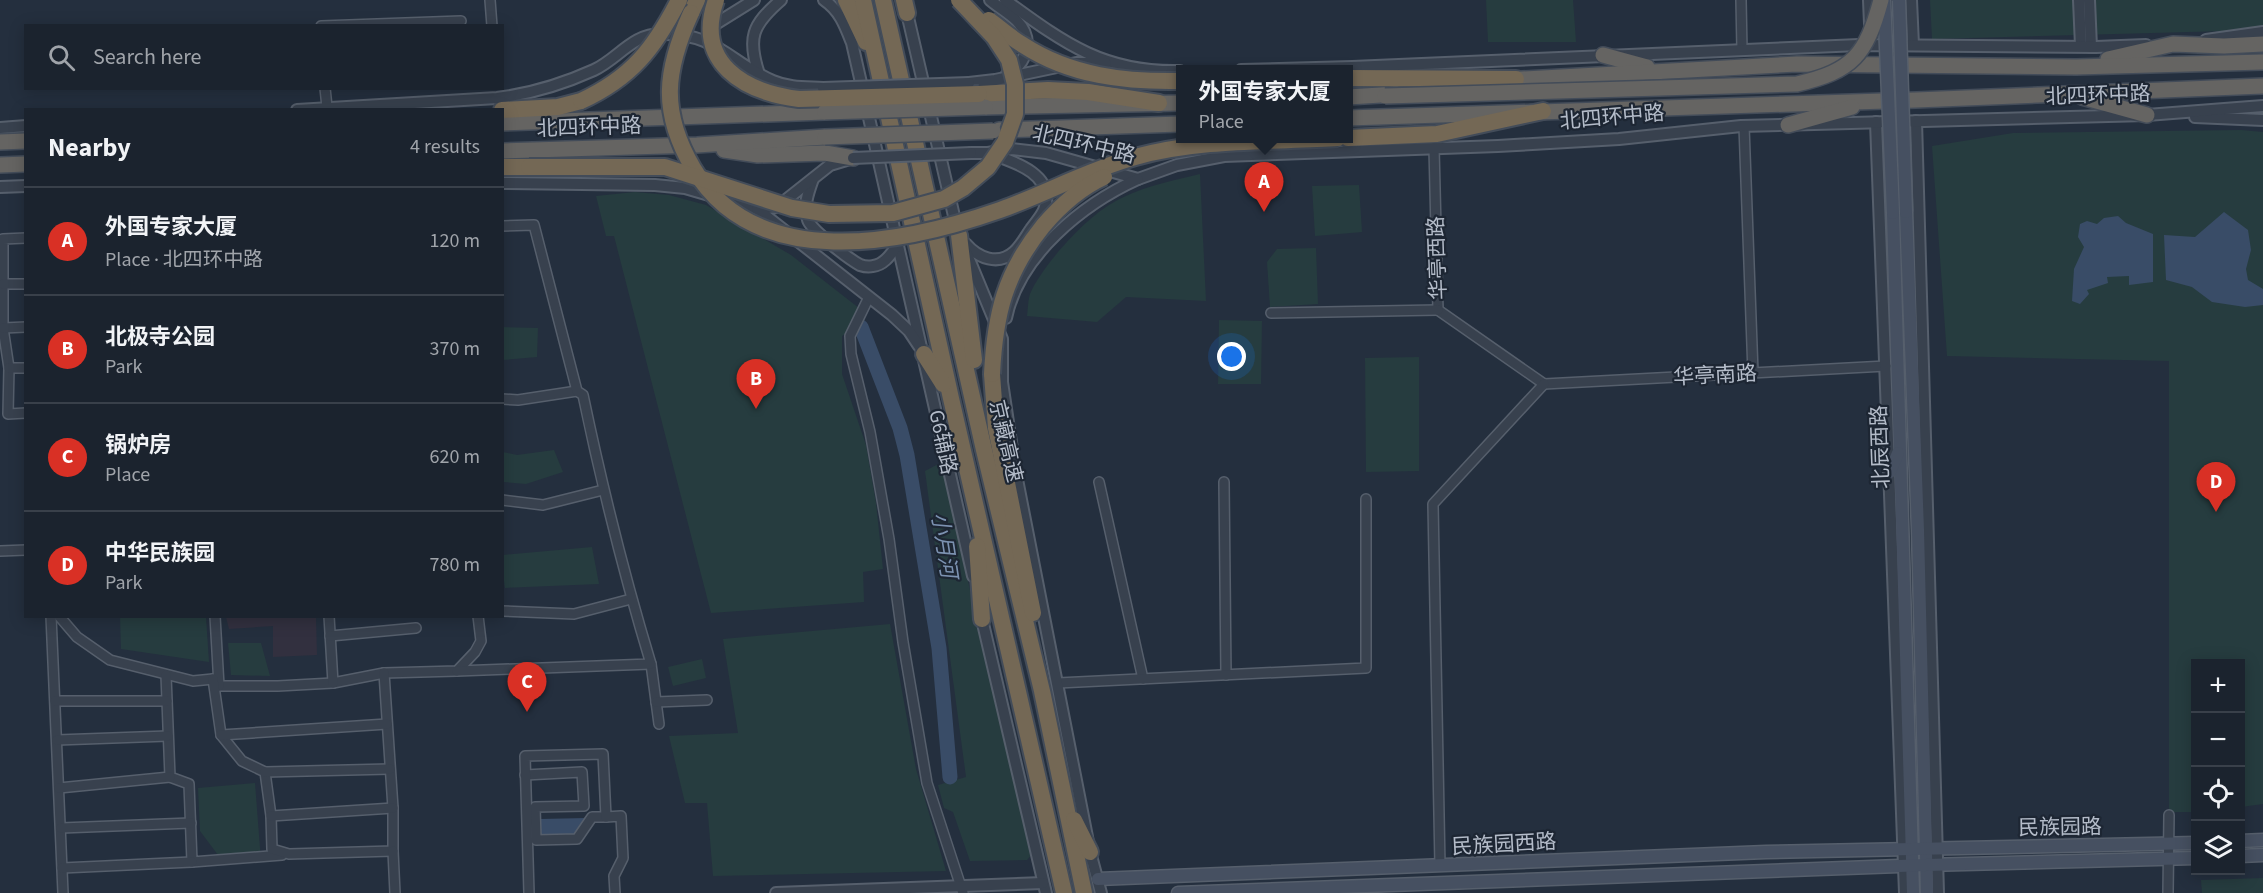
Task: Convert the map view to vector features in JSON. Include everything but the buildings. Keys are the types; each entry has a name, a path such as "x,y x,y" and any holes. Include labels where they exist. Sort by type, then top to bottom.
{"highway":[{"path":"499,99 558,107 581,101 604,91 624,77 654,42 679,0"},
{"path":"697,0 671,66 671,105 675,128 694,170 710,191 739,216 760,228 783,236 824,242 892,238 951,225 1001,210 1134,157 1178,148 1240,143"},
{"path":"716,0 711,13 710,34 717,56 729,72 742,83 781,97 799,99 978,95 1048,90 1088,92 1159,103 1176,103"},
{"path":"846,0 880,74"},
{"name":"京藏高速","path":"863,0 1064,893"},
{"name":"京藏高速","path":"883,0 984,450 1042,692 1084,893"},
{"path":"961,0 1023,45 1073,69 1128,80 1176,81"},
{"path":"504,167 665,167 792,208 829,214 893,213 944,199 963,188 988,167 1005,142 1015,114 1015,84 1009,60 994,37 961,0"},
{"path":"1385,96 1797,84 1821,79 1842,70 1858,55 1873,29 1883,0"},
{"path":"2076,67 2173,44 2224,46 2263,44"},
{"path":"1603,55 1662,71"},
{"name":"北四环中路","path":"1353,97 1385,96 1516,79 1797,64 2076,67 2263,62"},
{"path":"1353,78 1516,79"},
{"name":"北四环中路","path":"1353,118 2263,86"},
{"path":"2068,93 2147,115"},
{"name":"北四环中路","path":"504,123 825,112 978,95"},
{"path":"1788,125 1875,101"},
{"path":"1353,138 1437,134 1543,111"},
{"name":"北四环中路","path":"504,151 1176,124"},
{"path":"2,137 24,141"},
{"path":"1042,692 1032,600 996,428 992,374 994,338 1008,282 1019,258 1055,212 1095,181 1130,166 1220,144"},
{"path":"697,145 758,156 825,153 853,158"},
{"path":"3,164 24,164"},
{"path":"959,235 984,450"},
{"path":"924,354 950,394"},
{"path":"973,491 982,619"},
{"path":"1064,801 1090,852"}],"main road":[{"name":"北辰西路","path":"1883,0 1893,213 1900,450 1898,539 1908,712 1907,850 1913,893"},
{"name":"北辰西路","path":"1899,0 1932,865 1928,893"},
{"path":"1916,472 1925,448"},
{"path":"1890,472 1900,450"},
{"path":"1918,530 1928,556"},
{"path":"1900,740 1908,712"},
{"path":"2245,841 2263,840"},
{"name":"民族园路","path":"1907,850 2191,843"},
{"name":"民族园西路","path":"1098,879 1766,852 1907,850"},
{"path":"2245,856 2263,855"},
{"name":"民族园路","path":"1908,865 2191,858"},
{"name":"民族园西路","path":"1178,893 1908,865"}],"street":[{"path":"490,0 492,24"},
{"path":"693,37 754,0"},
{"path":"759,75 751,44 754,32 781,0"},
{"name":"G6辅路","path":"824,0 837,10 852,43 1045,888"},
{"path":"990,0 1017,21 1026,34 1027,49 1023,62 1013,71 995,81"},
{"path":"1005,0 1057,37 1109,63 1133,69 1176,71"},
{"path":"1741,0 1742,50"},
{"path":"1869,0 1871,45"},
{"path":"1911,0 1913,45"},
{"path":"2079,0 2086,46"},
{"path":"2086,46 2088,0"},
{"path":"906,6 959,235 1002,339"},
{"path":"377,24 461,21"},
{"path":"1353,67 1871,45 2173,44 2263,32"},
{"name":"北四环中路","path":"317,108 499,99 526,94 596,69 633,42 660,33 693,37 714,44 759,75 796,87 978,95 995,81 1076,63 1109,63"},
{"path":"325,90 327,107"},
{"name":"北四环中路","path":"853,158 988,153 1012,149 1046,153 1138,179 1177,165 1224,156 1619,139 1744,126 2147,115 2263,106"},
{"path":"2147,115 2263,120"},
{"name":"北辰西路","path":"1916,121 1928,556 1931,850"},
{"name":"北辰西路","path":"1876,122 1890,472 1898,539 1900,740 1907,850"},
{"path":"1744,126 1753,373"},
{"path":"2,137 24,127"},
{"name":"华亭西路","path":"1434,148 1438,310 1544,384"},
{"path":"959,235 974,253 987,259 1000,259 1014,252 1044,211 1046,196 1041,182 1030,169 988,153"},
{"path":"757,209 777,207 830,165 853,158"},
{"path":"1878,167 1917,166"},
{"path":"813,179 807,197 808,223 849,258 862,266 875,266 886,259 897,246"},
{"path":"1101,893 1090,852 1015,469 1002,382 1002,339 1008,311 1018,287 1037,256 1081,212 1117,189 1138,179"},
{"path":"504,183 655,185 685,188 757,209 869,297 909,332 924,354"},
{"path":"0,187 24,186"},
{"path":"504,226 534,225 577,391 583,395 603,490 631,599 651,664 659,724"},
{"path":"24,238 3,239 3,327 9,368 8,414 24,413"},
{"path":"3,284 24,284"},
{"path":"869,297 849,336 851,354 870,432 889,539 903,642 927,783 962,890"},
{"path":"1271,313 1438,310"},
{"path":"3,327 24,327"},
{"name":"华亭南路","path":"1544,384 1886,366"},
{"path":"9,368 24,368"},
{"path":"1440,866 1433,504 1544,384"},
{"path":"504,399 518,400 577,391"},
{"path":"1099,482 1143,679"},
{"path":"1224,482 1226,675"},
{"path":"504,500 543,505 603,490"},
{"path":"1058,683 1366,668 1365,499"},
{"path":"0,551 24,550"},
{"path":"504,611 573,614 631,599"},
{"path":"51,618 63,893"},
{"path":"60,618 77,637 110,660 193,681 278,686 333,683 384,673 651,664"},
{"path":"215,618 216,682 221,735 242,761 265,772 390,769"},
{"path":"329,618 333,683"},
{"path":"457,671 467,662 481,641 478,618"},
{"path":"330,636 417,628"},
{"path":"384,673 396,893"},
{"path":"166,675 170,777"},
{"path":"656,702 707,700"},
{"path":"55,701 167,701"},
{"path":"221,735 387,724"},
{"path":"57,740 168,736"},
{"path":"529,893 531,846 525,756 603,754 603,815"},
{"path":"265,772 271,816 272,849 288,854"},
{"path":"525,775 582,772 584,806 535,807 536,840 577,839 592,817 621,816 623,858 614,876 615,893"},
{"path":"59,788 170,777 189,784 192,862"},
{"path":"271,816 393,808"},
{"path":"2168,893 2169,815"},
{"path":"61,828 191,823"},
{"path":"62,868 192,862 288,854 393,851"},
{"name":"北辰西路","path":"1905,893 1908,865"},
{"name":"北辰西路","path":"1932,865 1938,893"},
{"path":"777,893 1045,888"}],"shaded area":[{"path":"226,618 316,618 317,655 273,657 273,626 229,629"}],"green space":[{"path":"1486,0 1573,0 1576,42 1488,42"},
{"path":"1930,0 2263,0 2263,30 1932,39"},
{"path":"2241,130 2263,132 2263,804 2245,806 2245,659 2191,659 2191,812 2169,812 2169,361 1947,356 1932,146 2013,133"},
{"path":"1200,174 1206,301 1126,297 1097,322 1027,316 1030,294 1053,258 1099,212 1119,199 1142,190"},
{"path":"1359,185 1362,232 1315,236 1312,186"},
{"path":"635,192 669,195 706,205 791,255 864,312 855,327 842,336 842,374 866,445 876,503 883,569 863,572 864,602 711,613 614,236 606,236 596,196"},
{"path":"1316,248 1318,304 1270,307 1267,262 1277,249"},
{"path":"1219,320 1262,321 1261,384 1218,384"},
{"path":"504,327 538,328 537,357 504,360"},
{"path":"1419,357 1419,471 1366,472 1365,358"},
{"path":"554,450 563,472 526,484 504,482 504,452 517,455"},
{"path":"942,462 982,645 1032,854 1027,860 970,861 953,812 944,808 938,785 966,777 925,471"},
{"path":"592,547 599,584 505,588 504,555"},
{"path":"120,618 206,618 209,662 121,649"},
{"path":"890,624 916,769 946,871 713,876 707,803 685,803 669,736 738,733 723,639"},
{"path":"228,643 261,643 270,676 231,675"},
{"path":"702,659 706,678 673,686 668,667"},
{"path":"255,783 261,861 224,863 200,831 198,788"},
{"path":"2263,878 2263,893 2202,893 2201,880"}],"water":[{"path":"2224,212 2248,230 2251,250 2246,269 2248,280 2263,289 2263,305 2245,307 2212,302 2192,287 2166,280 2164,235 2195,237"},
{"path":"2118,216 2126,223 2153,234 2153,282 2129,285 2129,276 2107,277 2108,283 2087,290 2089,294 2080,304 2072,301 2074,269 2084,247 2078,237 2080,224 2087,221 2097,224 2104,218"},
{"path":"586,818 574,836 541,836 540,819"}],"waterway":[{"name":"小月河","path":"861,327 900,428 907,455 939,648 950,777"}],"place":[{"name":"外国专家大厦","path":"1264,212"},
{"name":"北极寺公园","path":"756,409"},
{"name":"中华民族园","path":"2216,512"},
{"name":"锅炉房","path":"527,712"}]}
